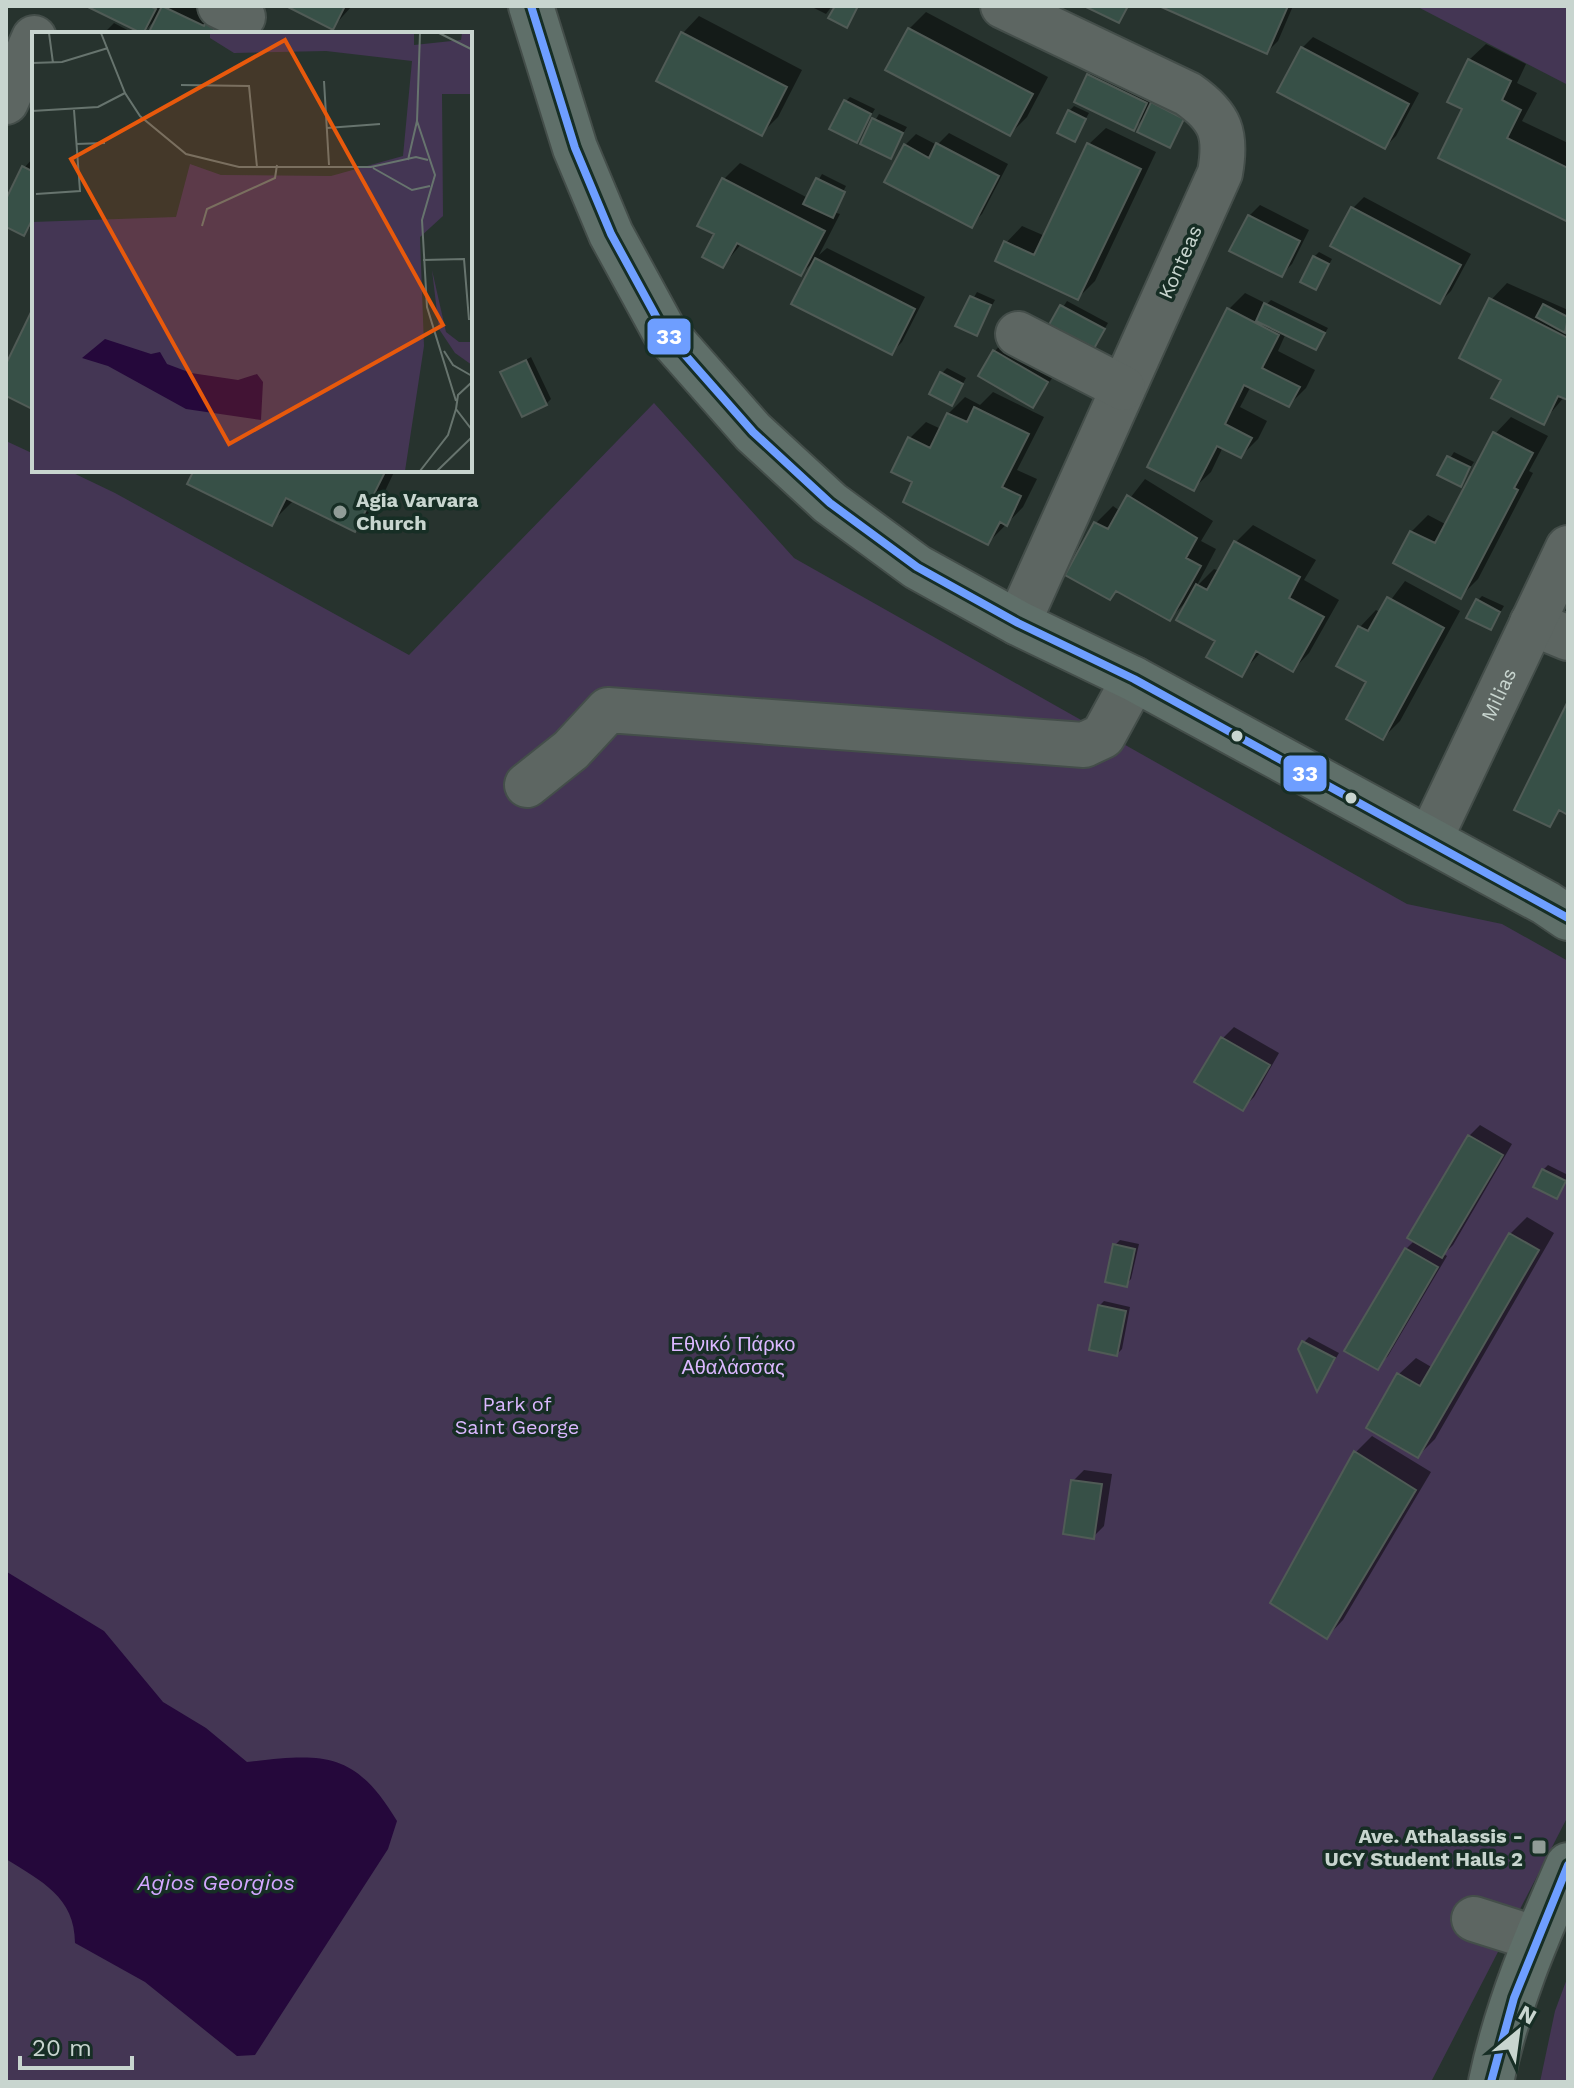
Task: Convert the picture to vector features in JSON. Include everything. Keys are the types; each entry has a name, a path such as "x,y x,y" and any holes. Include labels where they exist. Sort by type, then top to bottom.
{"main road":[{"path":"531,6 575,148 599,206 664,331 753,432 830,503 917,567 1018,623 1134,679 1430,839 1568,918"},
{"path":"1491,2082 1499,2044 1534,1938 1568,1865"}],"street":[{"path":"37,32 48,6"},
{"name":"Konteas","path":"1003,6 1188,94 1212,111 1225,144 1220,173 1018,623"},
{"path":"6,102 32,43"},
{"path":"1018,334 1123,388"},
{"name":"Milias","path":"1430,839 1550,631 1568,548"},
{"path":"527,785 571,750 608,710 1084,745 1103,736 1134,679"},
{"path":"1474,1919 1534,1938"}],"green space":[{"path":"1416,6 1568,6 1568,85"},
{"name":"Εθνικό Πάρκο Αθαλάσσας","path":"654,403 794,558 1407,904 1502,924 1568,961 1568,1816 1431,2082 6,2082 6,441 32,453 32,472 71,472 115,493 409,655"},
{"path":"1568,1976 1568,2082 1540,2082 1555,2011"}],"water":[{"name":"Agios Georgios","path":"6,1562 7,1572 104,1631 163,1702 206,1728 247,1762 317,1758 335,1762 367,1781 397,1821 388,1849 255,2055 237,2056 145,1982 75,1943 69,1914 54,1892 6,1859"}],"building":[{"path":"86,6 150,6 156,9 144,32"},
{"path":"162,6 204,26 211,13 228,32 214,30 149,32"},
{"path":"286,6 345,6 333,30"},
{"path":"835,6 858,6 847,28 828,18"},
{"path":"1084,6 1128,6 1119,23"},
{"path":"1159,6 1288,6 1267,54"},
{"path":"908,28 1033,94 1010,136 885,70"},
{"path":"681,32 787,87 762,136 656,81"},
{"path":"1301,47 1409,104 1385,149 1277,92"},
{"path":"1468,59 1511,81 1502,100 1521,110 1507,138 1568,168 1568,222 1438,158 1462,109 1447,102"},
{"path":"1087,74 1147,103 1134,131 1074,102"},
{"path":"844,100 871,114 857,143 829,129"},
{"path":"1151,102 1184,119 1170,148 1137,132"},
{"path":"1068,110 1086,119 1075,142 1057,133"},
{"path":"872,118 903,133 891,159 860,144"},
{"path":"936,143 999,176 972,228 884,182 904,144 929,158"},
{"path":"1087,143 1141,169 1078,300 995,261 1004,241 1034,255"},
{"path":"22,166 32,171 32,220 24,236 6,227 6,199"},
{"path":"722,178 825,231 801,276 737,243 723,268 702,257 714,234 697,226"},
{"path":"816,178 845,192 833,218 803,204"},
{"path":"1351,207 1461,265 1440,304 1330,246"},
{"path":"1248,215 1300,241 1282,277 1229,251"},
{"path":"1313,256 1329,264 1316,290 1300,282"},
{"path":"815,258 915,309 892,355 791,304"},
{"path":"970,296 991,305 977,336 955,326"},
{"path":"1489,298 1568,338 1568,400 1558,396 1544,425 1491,398 1501,380 1459,358"},
{"path":"1264,303 1325,333 1316,350 1256,321"},
{"path":"1543,304 1568,317 1565,333 1536,317"},
{"path":"1060,305 1105,329 1091,354 1046,330"},
{"path":"1227,308 1279,335 1262,368 1300,387 1289,407 1244,385 1225,424 1252,438 1241,458 1217,446 1194,491 1147,467"},
{"path":"32,310 32,409 6,396 6,364"},
{"path":"993,350 1048,382 1033,408 978,376"},
{"path":"526,360 547,405 522,417 500,372"},
{"path":"940,372 963,384 952,406 929,394"},
{"path":"974,407 1029,434 1002,487 1021,496 1007,526 1000,522 988,545 903,502 912,482 891,472 908,437 930,448 947,413 967,422"},
{"path":"1493,432 1533,453 1514,488 1518,490 1461,599 1393,563 1410,531 1435,543"},
{"path":"1447,456 1470,467 1461,487 1437,475"},
{"name":"Agia Varvara Church","path":"193,472 385,472 355,532 286,498 272,526 187,484"},
{"path":"1127,495 1197,538 1186,558 1201,566 1170,621 1116,591 1110,600 1065,575 1094,522 1108,529"},
{"path":"1234,541 1300,577 1289,598 1324,617 1293,672 1256,651 1242,677 1206,657 1215,641 1176,620 1196,584 1207,590"},
{"path":"1387,597 1444,628 1383,740 1346,719 1366,682 1336,666 1358,626 1368,631"},
{"path":"1476,599 1500,612 1491,630 1466,618"},
{"path":"1568,701 1568,815 1559,810 1550,827 1514,810"},
{"path":"1221,1037 1270,1065 1243,1111 1194,1082"},
{"path":"1468,1135 1503,1155 1442,1258 1407,1238"},
{"path":"1542,1169 1566,1181 1557,1199 1533,1187"},
{"path":"1509,1233 1539,1250 1418,1458 1366,1428 1397,1373 1420,1386"},
{"path":"1113,1244 1135,1249 1127,1287 1105,1282"},
{"path":"1405,1248 1438,1267 1378,1370 1344,1351"},
{"path":"1098,1305 1126,1311 1117,1356 1089,1350"},
{"path":"1302,1341 1335,1358 1317,1392 1298,1349"},
{"path":"1354,1451 1416,1490 1327,1639 1270,1603"},
{"path":"1071,1480 1102,1484 1094,1539 1063,1534"}],"transit line":[{"name":"33","path":"531,6 575,148 611,234 664,331 753,432 830,503 917,567 1018,623 1134,679 1568,918"},
{"name":"33","path":"1491,2082 1514,1998 1568,1865"}],"place":[{"name":"Agia Varvara Church","path":"340,512"},
{"name":"Ave. Athalassis - UCY Student Halls 2","path":"1539,1847"}],"park label":[{"name":"Park of Saint George","path":"517,1416"}]}
